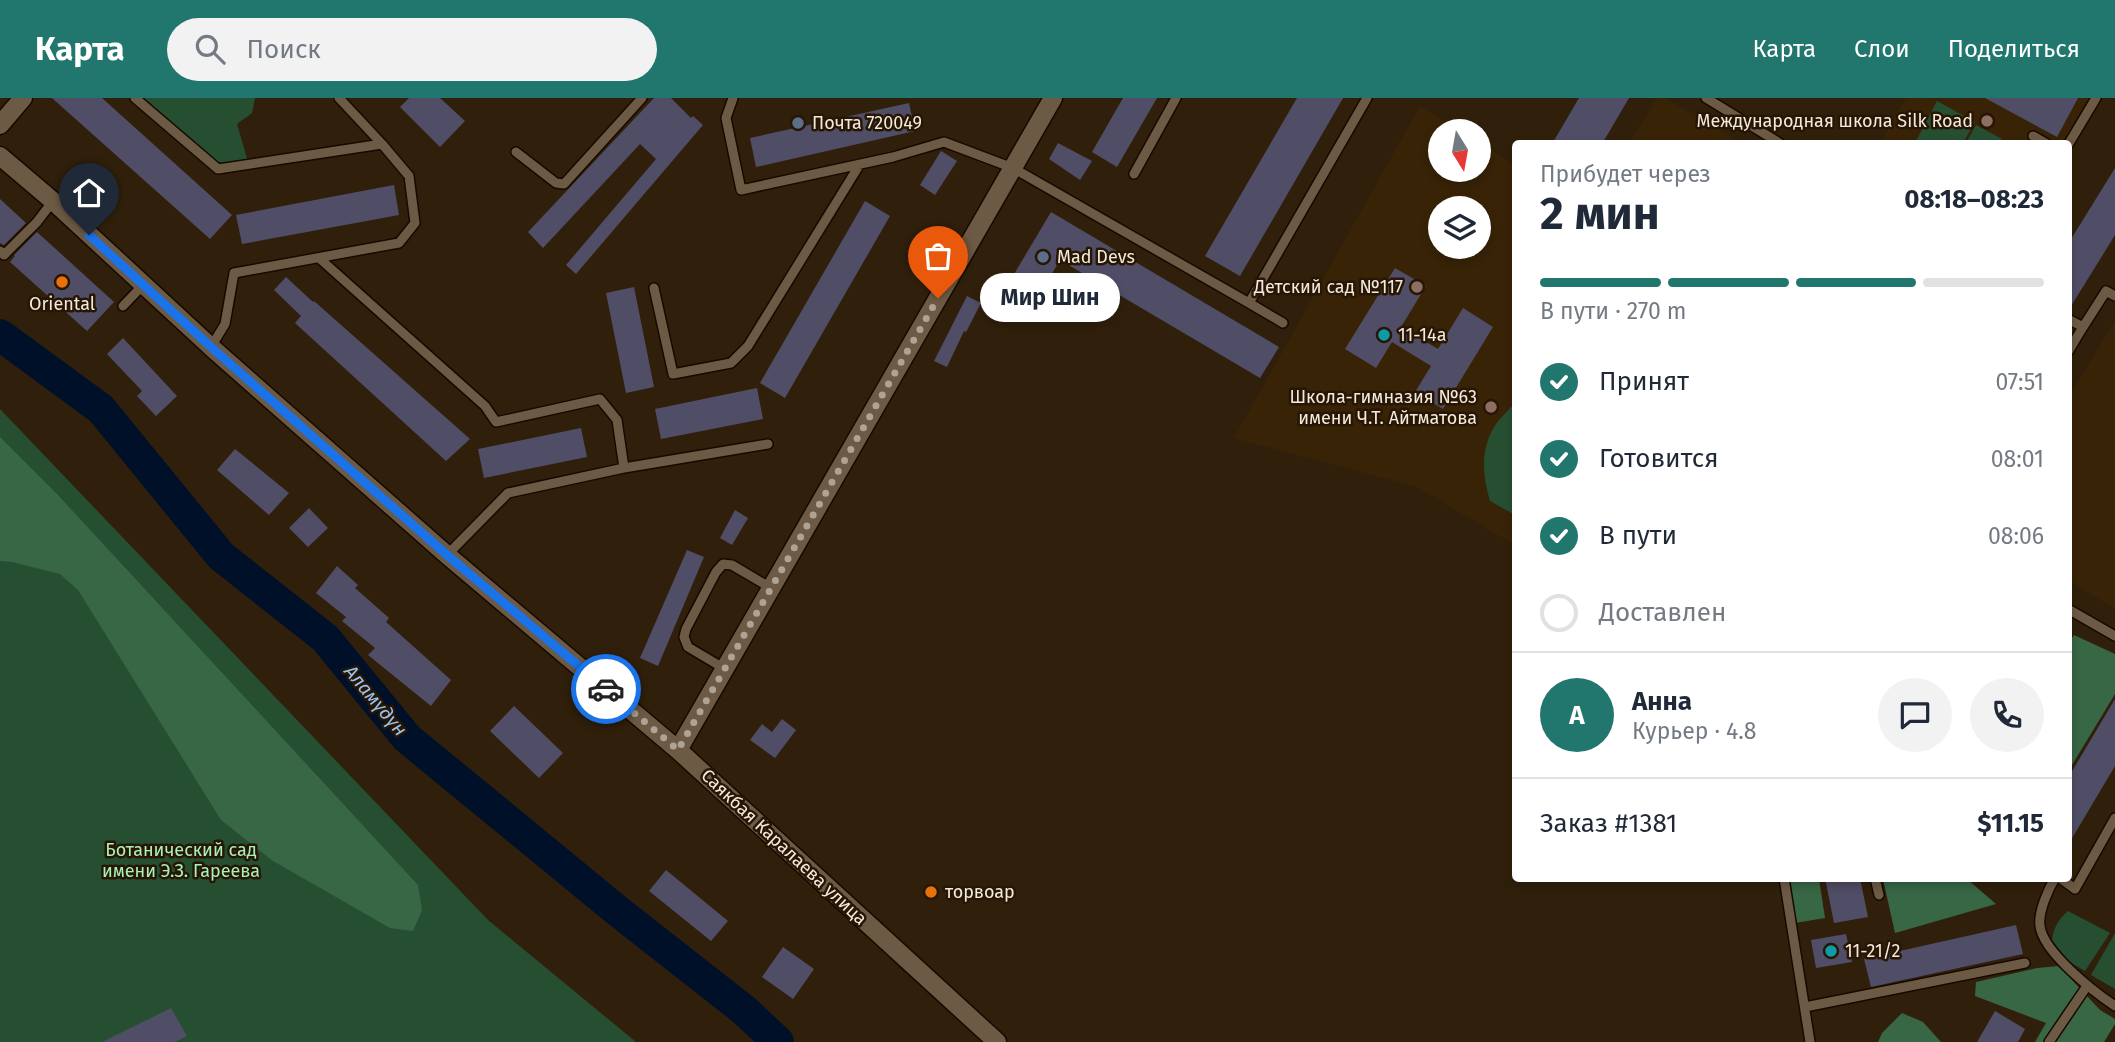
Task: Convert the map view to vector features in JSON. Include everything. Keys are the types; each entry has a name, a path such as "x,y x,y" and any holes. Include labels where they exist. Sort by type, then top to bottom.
{"street":[{"path":"0,125 23,98"},
{"path":"678,750 1053,98"},
{"name":"Саякбая Каралаева улица","path":"0,156 447,555 678,750 997,1042"}],"lane":[{"path":"135,98 218,169 382,144"},
{"path":"211,347 225,324 234,273 398,243 415,223 409,176 339,98"},
{"path":"516,152 556,183 564,184 642,98"},
{"path":"733,98 726,118 741,190 944,142 1013,168 1283,323"},
{"path":"1134,174 1176,98"},
{"path":"1249,303 1367,98"},
{"path":"1706,98 1774,140"},
{"path":"2071,140 2096,98"},
{"path":"2033,136 2040,140"},
{"path":"654,288 673,374 731,363 748,346 860,164"},
{"path":"0,251 4,255 37,222 53,201"},
{"path":"319,258 485,406 496,422 600,399 617,420 624,468"},
{"path":"123,306 144,285"},
{"path":"2072,345 2106,291 2115,296"},
{"path":"2072,321 2083,327"},
{"path":"447,555 508,494 624,468 768,444"},
{"path":"725,669 688,647 684,637 716,572 723,564 732,565 771,588"},
{"path":"2072,614 2115,636"},
{"path":"2064,882 2075,889 2115,818"},
{"path":"1785,882 1810,1042"},
{"path":"1876,882 1879,895"},
{"path":"2055,882 2047,893 2040,926 2048,945 2087,986 2115,1006"},
{"path":"1805,1007 2025,963"},
{"path":"2049,1042 2087,986"}],"shaded area":[{"path":"1657,98 1665,98 1736,140 1631,140"},
{"name":"Международная школа Silk Road","path":"1906,98 2093,98 2070,140 1882,140"},
{"name":"Детский сад №117","path":"1420,106 1441,119 1428,119 1428,182 1491,182 1491,150 1512,163 1512,543 1417,487 1234,438"},
{"path":"2115,321 2115,609 2072,583 2072,391"}],"green space":[{"path":"142,98 255,98 252,113 237,124 248,162 220,166"},
{"path":"1937,101 1975,122 1965,140 1917,140"},
{"path":"1976,125 2002,139 2001,140 1968,140"},
{"path":"1511,407 1512,513 1490,501 1484,465 1486,447 1493,429"},
{"name":"Ботанический сад имени Э.З. Гареева","path":"0,409 488,920 636,1042 0,1042"},
{"path":"0,437 57,494 418,885 422,910 413,931 390,928 273,861 221,820 78,590 60,574 0,561"},
{"path":"2074,635 2115,654 2115,694 2072,765"},
{"path":"1789,882 1819,882 1825,918 1795,923"},
{"path":"1884,882 1970,882 1996,904 1895,933"},
{"path":"2068,911 2110,933 2085,971 2068,961 2052,940 2057,924"},
{"path":"2115,933 2115,989 2091,975"},
{"path":"2059,966 2100,1010 2115,1019 2115,1024 2104,1042 2035,1042 2046,1023 1975,996 1976,982 2037,968"},
{"path":"1902,1013 1923,1022 1941,1042 1878,1042 1882,1033"}],"building":[{"path":"52,98 102,98 232,215 210,239"},
{"path":"409,98 440,98 465,121 440,147 400,107"},
{"path":"654,98 671,98 691,118 693,116 703,125 576,274 566,265 656,159 640,144 543,248 528,232"},
{"path":"1123,98 1157,98 1117,167 1092,152"},
{"path":"1297,98 1343,98 1240,276 1205,256"},
{"path":"1579,98 1629,98 1604,140 1554,140"},
{"path":"1985,98 2078,98 2057,137"},
{"path":"909,103 915,131 756,167 750,138"},
{"path":"1058,143 1092,161 1080,180 1049,159"},
{"path":"941,151 957,161 935,195 920,185"},
{"path":"2115,168 2115,235 2072,305 2072,238"},
{"path":"394,185 399,215 242,244 236,215"},
{"path":"0,199 26,223 4,245 0,243"},
{"path":"865,201 890,216 785,398 760,383"},
{"path":"1051,212 1279,347 1260,378 1060,260 1035,302 1007,286"},
{"name":"Oriental","path":"37,232 114,302 87,331 10,262"},
{"name":"11-14а","path":"1395,268 1426,286 1401,327 1438,349 1463,308 1493,327 1443,409 1415,392 1431,366 1392,342 1376,368 1345,349"},
{"path":"286,277 470,439 446,461 295,323 301,316 274,290"},
{"path":"634,287 654,387 626,393 606,293"},
{"path":"967,296 981,303 947,367 934,361"},
{"path":"123,338 177,396 156,416 137,396 142,391 107,354"},
{"path":"757,388 763,419 661,439 655,409"},
{"path":"581,428 587,457 484,478 478,449"},
{"path":"235,449 289,493 269,515 217,470"},
{"path":"309,508 328,528 308,547 289,528"},
{"path":"735,510 748,518 732,545 720,538"},
{"path":"687,550 704,557 658,666 640,658"},
{"path":"337,566 358,585 355,588 389,618 386,622 451,680 431,706 368,655 375,648 342,621 346,617 316,593"},
{"path":"2115,699 2115,766 2072,838 2072,771"},
{"path":"514,706 563,753 539,778 490,731"},
{"path":"782,719 796,730 775,758 750,740 762,724 772,732"},
{"path":"666,870 728,921 711,941 649,891"},
{"path":"1826,882 1861,882 1868,917 1834,923"},
{"path":"2016,925 2023,954 1871,987 1864,959"},
{"name":"11-21/2","path":"1846,934 1852,962 1816,968 1811,940"},
{"path":"783,947 814,969 793,999 762,977"},
{"path":"171,1008 187,1036 175,1042 102,1042"},
{"path":"1995,1011 2025,1029 2018,1042 1977,1042"}],"waterway":[{"name":"Аламүдүн","path":"0,335 101,409 221,556 325,638 407,738 619,912 744,1010 778,1042"}],"way so far":[{"path":"606,689 678,750 938,298"}],"place":[{"name":"Международная школа Silk Road","path":"1987,121"},
{"name":"Почта 720049","path":"798,123"},
{"name":"Mad Devs","path":"1043,257"},
{"name":"Oriental","path":"62,282"},
{"name":"Детский сад №117","path":"1417,287"},
{"name":"Мир Шин","path":"938,298"},
{"name":"11-14а","path":"1384,335"},
{"name":"Школа-гимназия №63 имени Ч.Т. Айтматова","path":"1491,407"},
{"name":"торвоар","path":"931,892"},
{"name":"11-21/2","path":"1831,951"}],"route":[{"path":"89,235 211,347 447,555 606,689"}]}
